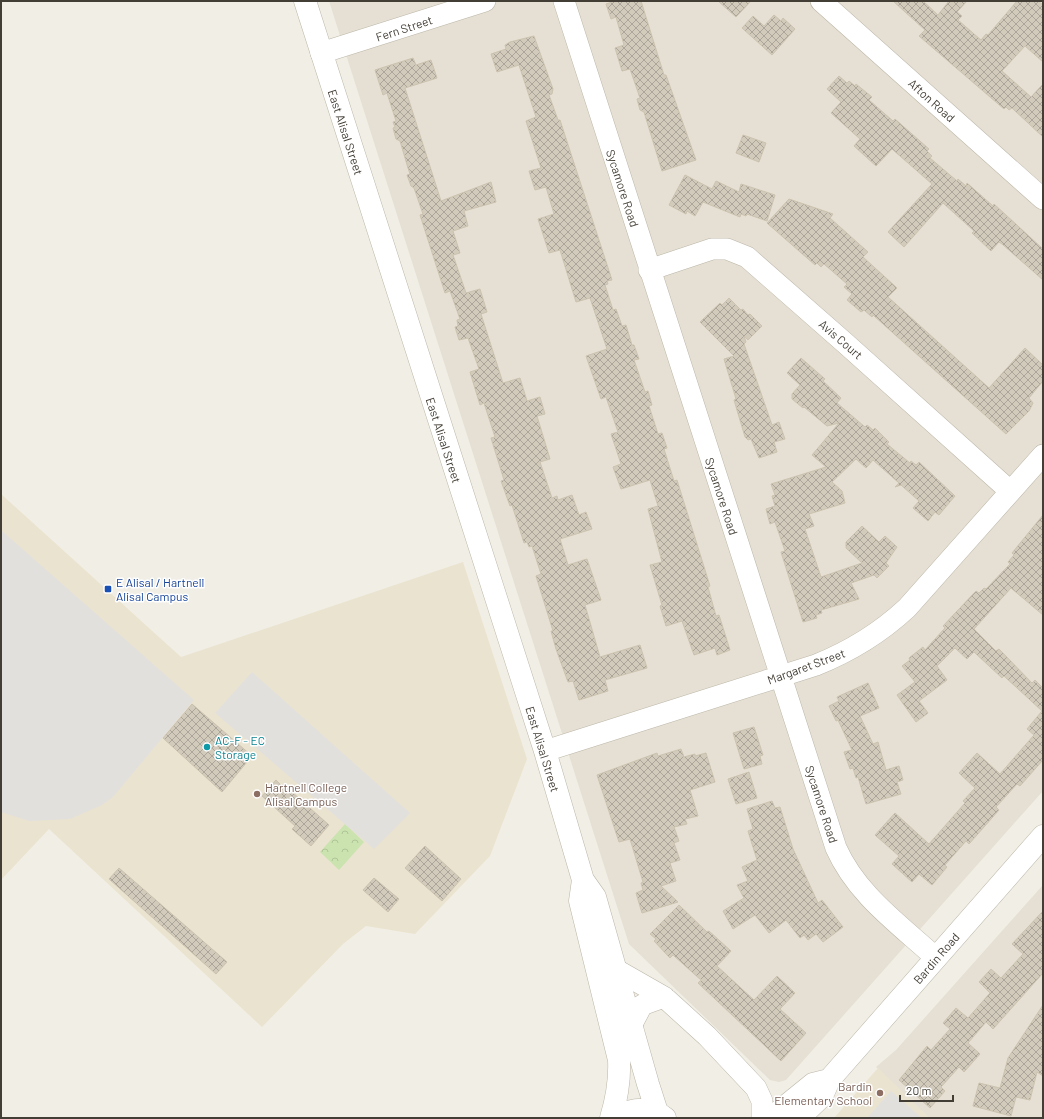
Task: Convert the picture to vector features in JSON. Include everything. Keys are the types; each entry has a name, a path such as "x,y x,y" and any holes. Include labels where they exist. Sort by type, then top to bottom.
{"street":[{"name":"East Alisal Street","path":"305,1 545,751 583,880 595,897 631,1026 661,1115"},
{"name":"Fern Street","path":"321,53 485,1"},
{"name":"Sycamore Road","path":"564,1 649,270 836,848 843,863 869,897 936,958"},
{"name":"Afton Road","path":"821,1 1043,199"},
{"name":"Avis Court","path":"649,270 712,249 727,249 747,257 1010,491"},
{"name":"Margaret Street","path":"545,751 780,677 838,656 881,631 916,599 1043,455"},
{"name":"Bardin Road","path":"799,1118 822,1096 829,1080 1043,836"},
{"name":"East Alisal Street","path":"583,880 580,901 619,1060 620,1078 612,1118"},
{"path":"615,970 664,997 707,1036 756,1088 762,1101 762,1118"},
{"path":"631,1026 642,1005 664,997"},
{"path":"771,1118 813,1084 829,1080"},
{"path":"612,1118 629,1111 640,1110 661,1115"}],"shaded area":[{"path":"329,1 1043,1 1043,791 786,1080 779,1082 770,1080 629,944"},
{"name":"Hartnell College Alisal Campus","path":"1,494 181,657 463,562 527,759 490,856 415,934 366,926 343,944 262,1027 49,829 1,880"},
{"path":"1,530 194,700 113,797 102,805 70,819 29,821 1,812"},
{"path":"252,672 410,813 374,849 215,713"},
{"path":"1043,885 1043,1118 929,1118 876,1067 896,1050"},
{"name":"Bardin Elementary School","path":"878,1068 929,1118 834,1118"},
{"path":"891,1091 922,1118 867,1118"}],"green space":[{"path":"345,824 364,842 339,870 320,852"}],"building":[{"path":"615,1 641,1 664,75 666,75 696,160 662,171 644,112 640,110 637,99 640,98 630,69 622,71 615,48 624,45 616,17 611,19 606,4"},
{"path":"718,1 751,1 736,17"},
{"path":"893,1 923,1 938,15 949,1 967,1 957,12 962,16 958,20 981,40 986,34 988,35 1017,1 1038,1 1043,5 1043,62 1025,46 1002,71 1031,97 1043,84 1043,137 1012,108 1009,110 1006,107 1004,109 919,36 925,30"},
{"path":"774,15 781,21 783,18 795,29 772,55 742,28 753,16 764,26"},
{"path":"534,36 553,89 552,94 549,95 558,120 560,120 612,280 607,281 608,284 605,285 613,310 616,309 622,326 626,325 632,345 634,345 639,359 634,360 645,392 648,391 652,405 649,406 658,434 662,433 667,448 664,449 674,481 677,480 710,586 708,587 716,616 719,615 730,650 717,655 715,648 694,655 682,621 666,626 660,606 662,605 650,565 662,562 648,509 658,506 650,480 621,489 613,467 621,464 611,434 618,432 606,397 601,399 586,356 607,349 590,298 576,302 560,250 549,253 538,219 554,214 546,187 535,190 529,171 541,168 526,121 536,117 519,65 497,72 491,54 506,49 505,45 510,42"},
{"path":"413,58 416,65 431,60 437,78 405,88 441,201 491,182 496,202 464,211 468,226 453,231 460,253 453,255 466,293 480,289 487,312 481,314 503,383 520,378 527,401 540,397 545,414 537,416 550,459 540,462 552,498 557,496 558,500 572,495 579,515 586,512 592,529 560,539 568,565 587,559 601,600 585,605 600,657 640,645 647,668 605,680 608,691 579,700 573,681 568,682 556,649 551,631 553,631 536,576 541,574 532,546 529,547 527,542 524,543 512,505 510,506 501,481 504,480 491,438 495,437 484,403 480,405 470,372 479,369 468,338 459,340 455,327 458,326 457,320 460,319 450,291 445,293 420,215 423,214 414,188 411,186 407,175 410,174 400,141 396,139 393,122 396,121 387,93 383,95 375,70"},
{"path":"839,76 847,83 849,81 855,86 856,84 872,97 869,100 893,121 895,119 929,149 927,151 932,156 930,158 957,181 958,179 966,186 967,183 993,206 994,204 1043,249 1043,280 999,242 991,251 972,233 974,231 943,203 904,247 888,232 932,184 892,149 876,166 854,146 860,139 831,113 841,102 827,89"},
{"path":"743,135 766,143 759,162 736,153"},
{"path":"685,175 712,189 716,181 739,192 741,184 775,195 767,221 747,214 746,216 741,214 740,217 703,202 695,216 687,211 686,214 669,205"},
{"path":"789,199 833,214 830,218 868,252 863,257 897,288 888,297 989,388 1025,348 1043,365 1043,381 1029,398 1033,403 1029,411 1006,434 873,315 872,317 864,310 861,312 847,300 852,294 844,287 847,284 824,264 821,267 817,263 815,265 767,223"},
{"path":"729,298 741,310 743,309 748,315 750,314 762,326 748,340 744,336 746,342 744,344 772,425 779,422 785,439 774,442 777,452 759,458 751,439 748,440 745,437 734,400 736,399 724,359 734,356 700,322 720,303 722,305"},
{"path":"801,358 825,379 823,381 841,398 837,403 865,427 867,425 873,430 875,428 889,442 887,444 910,463 911,461 916,465 919,462 955,496 939,515 935,512 928,521 913,508 919,501 901,485 895,487 899,483 873,460 866,468 856,459 832,482 842,491 845,503 809,514 814,526 805,529 821,577 862,563 846,548 846,542 862,526 879,542 885,536 897,547 886,563 889,566 877,578 874,575 851,583 859,599 821,610 822,613 816,615 817,618 803,622 781,552 785,551 775,522 770,524 766,509 775,506 772,496 775,495 771,484 826,467 812,455 839,423 827,426 792,399 792,394 800,385 787,373"},
{"path":"1043,515 1043,615 1011,588 974,629 996,651 999,649 1032,683 1035,680 1043,688 1043,760 1020,786 1017,784 996,807 999,810 969,844 966,841 945,865 947,867 932,885 919,874 912,882 892,864 899,856 875,835 895,813 929,844 965,803 963,801 975,788 959,773 977,753 1000,774 1034,735 1027,729 1042,711 1004,676 1002,678 974,652 967,659 955,648 937,666 947,680 919,701 928,713 916,722 897,695 915,682 902,666 910,660 909,658 923,647 925,650 945,628 943,626 976,591 979,593 984,588 986,589 1010,564 1008,562 1014,555 1012,553"},
{"path":"868,683 879,708 860,716 873,744 878,742 886,770 899,766 903,780 897,782 901,794 866,804 858,777 856,778 853,768 850,769 844,752 852,750 838,720 836,721 829,706 839,701 837,697"},
{"name":"AC-F - EC Storage","path":"192,704 252,756 222,792 163,738"},
{"path":"754,727 763,755 760,756 762,764 744,769 733,733"},
{"path":"681,749 684,757 706,753 715,782 690,790 698,816 685,819 687,824 674,827 679,841 674,843 680,860 670,863 676,881 661,886 678,902 642,913 636,893 643,890 641,883 643,882 630,839 619,842 597,775 657,753 658,756"},
{"path":"749,772 757,798 736,804 728,779"},
{"path":"276,780 282,786 283,784 329,825 311,846 292,829 295,826 262,796"},
{"path":"772,801 775,808 780,807 793,849 818,903 822,900 843,927 823,942 816,934 808,940 804,935 800,938 786,920 769,933 755,915 733,929 723,911 744,898 737,885 748,881 742,867 757,860 748,831 753,829 747,809"},
{"path":"425,846 461,879 442,901 405,868"},
{"path":"119,868 227,962 216,974 109,879"},
{"path":"374,878 399,899 388,912 363,890"},
{"path":"679,905 707,932 709,931 731,951 717,966 754,1000 777,976 795,993 780,1009 806,1033 781,1061 698,983 701,980 673,955 670,958 654,941 656,939 650,934"},
{"path":"1043,911 1043,973 993,1029 986,1022 968,1043 980,1054 964,1072 959,1067 941,1087 945,1091 930,1108 899,1080 927,1046 931,1050 950,1029 943,1023 956,1008 968,1018 990,993 979,982 991,969 1001,978 1023,954 1012,944"},
{"path":"1043,1005 1043,1076 1037,1072 1030,1100 1016,1097 1011,1116 973,1106 979,1083 1000,1088 1008,1058"}],"place":[{"name":"E Alisal / Hartnell Alisal Campus","path":"108,589"},
{"name":"AC-F - EC Storage","path":"207,747"},
{"name":"Hartnell College Alisal Campus","path":"257,794"},
{"name":"Bardin Elementary School","path":"880,1093"}]}
